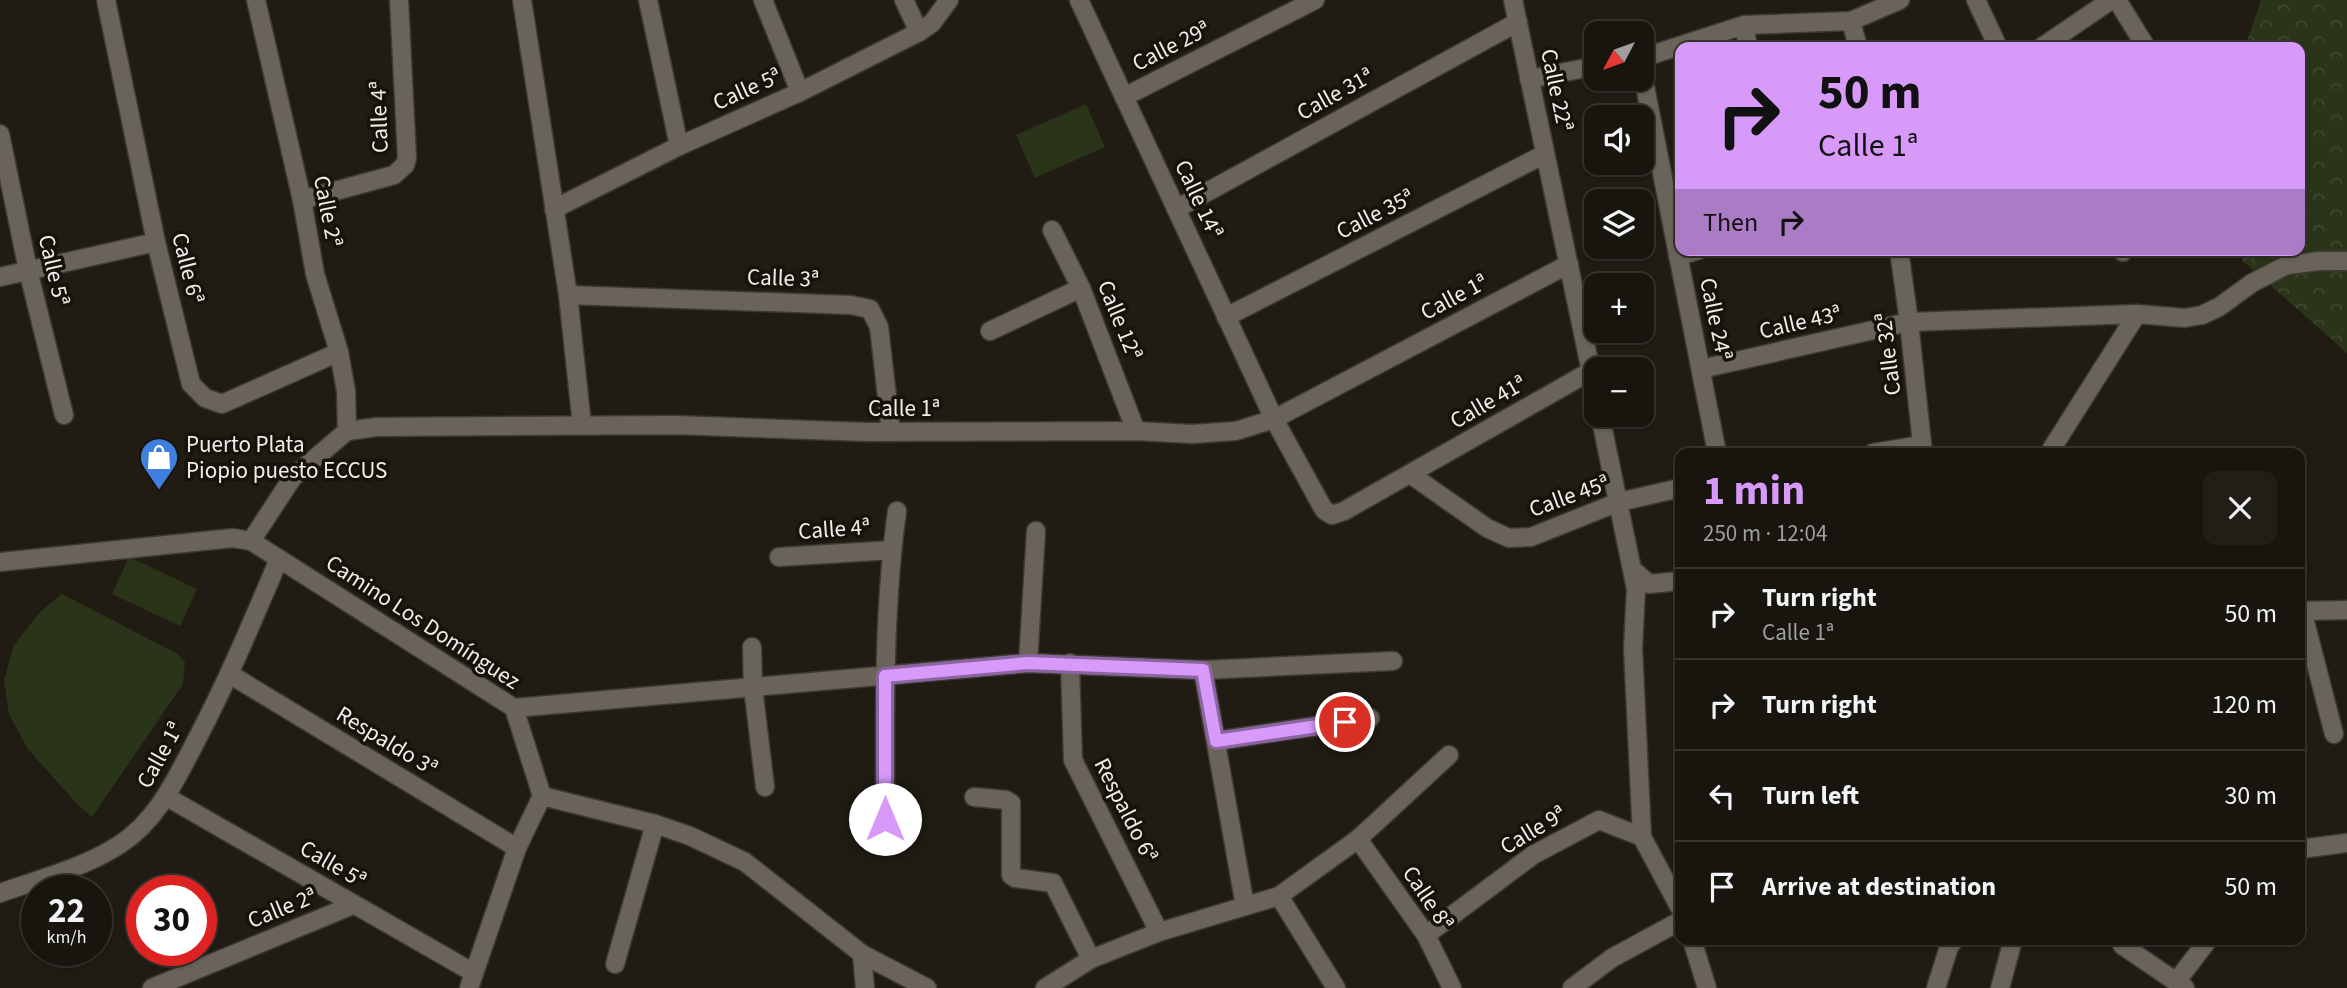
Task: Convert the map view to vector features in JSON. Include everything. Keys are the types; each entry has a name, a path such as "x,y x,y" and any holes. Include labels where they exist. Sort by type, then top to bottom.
{"street":[{"name":"Calle 6ª","path":"106,0 156,242 191,384 205,398 222,404 339,352"},
{"name":"Calle 2ª","path":"256,0 302,200 315,274 339,352 346,391 347,431"},
{"name":"Calle 4ª","path":"302,200 394,176 405,165 407,158 398,0"},
{"path":"522,0 568,295 582,425"},
{"path":"648,0 678,146"},
{"path":"763,0 800,92"},
{"path":"904,0 919,32"},
{"name":"Calle 5ª","path":"554,209 678,146 800,92 919,32 932,23 949,0"},
{"name":"Calle 14ª","path":"1079,0 1274,419"},
{"name":"Calle 29ª","path":"1124,97 1315,0"},
{"name":"Calle 22ª","path":"1513,0 1588,357"},
{"path":"1691,42 1744,25 1852,21 1900,0"},
{"path":"1976,0 1996,42"},
{"path":"2049,42 2111,0"},
{"path":"2117,0 2143,42"},
{"path":"1852,21 1857,42"},
{"name":"Calle 31ª","path":"1176,209 1518,22"},
{"path":"1744,25 1747,42"},
{"path":"1654,54 1675,47"},
{"path":"1529,79 1584,68"},
{"name":"Calle 24ª","path":"1646,91 1675,241"},
{"name":"Calle 5ª","path":"0,134 64,415"},
{"name":"Calle 35ª","path":"1226,317 1545,154"},
{"name":"Calle 12ª","path":"1052,230 1082,288 1136,431"},
{"path":"0,277 156,242"},
{"name":"Calle 24ª","path":"1678,256 1716,448"},
{"name":"Calle 32ª","path":"1900,256 1923,448"},
{"name":"Calle 43ª","path":"1701,369 1909,322 2137,314 2185,318 2202,315 2219,307 2252,283 2287,265 2347,261"},
{"name":"Calle 1ª","path":"347,431 377,427 675,425 891,432 1136,431 1192,434 1236,431 1274,419 1569,264"},
{"path":"990,331 1082,288"},
{"name":"Calle 3ª","path":"568,295 851,305 870,309 879,327 891,432"},
{"path":"2052,448 2137,314"},
{"name":"Calle 41ª","path":"1274,419 1324,510 1332,515 1344,511 1584,375"},
{"path":"1603,427 1636,589 1633,648 1643,837 1675,898"},
{"path":"0,562 233,538 251,541 293,477 347,431"},
{"name":"Calle 45ª","path":"1410,474 1487,527 1509,538 1531,537 1619,502 1675,489"},
{"path":"885,819 885,676 892,550 897,511"},
{"path":"1028,663 1036,531"},
{"name":"Camino Los Domínguez","path":"251,541 514,708 542,796"},
{"name":"Calle 4ª","path":"779,557 892,550"},
{"name":"Calle 1ª","path":"0,893 90,861 120,845 146,823 167,797 230,675 279,559"},
{"path":"1633,570 1649,584 1675,581"},
{"path":"2305,610 2347,610"},
{"path":"2305,625 2334,734"},
{"path":"752,647 753,687 765,787"},
{"path":"514,708 1028,663 1203,670 1393,661"},
{"name":"Respaldo 6ª","path":"1070,663 1073,760 1159,932"},
{"path":"1203,670 1245,906"},
{"name":"Respaldo 3ª","path":"230,675 517,848"},
{"path":"1216,741 1370,718"},
{"path":"1045,988 1091,959 1159,932 1279,896 1358,839 1449,755"},
{"path":"472,981 517,848 542,796 690,835 745,862 862,954 927,988"},
{"name":"Calle 5ª","path":"167,797 353,905 472,981"},
{"path":"974,797 1006,800 1011,803 1011,874 1015,878 1053,883 1091,959"},
{"name":"Calle 9ª","path":"1426,935 1533,855 1599,820 1643,837"},
{"path":"615,964 655,824"},
{"name":"Calle 8ª","path":"1358,839 1426,935 1452,988"},
{"path":"2305,848 2347,843"},
{"path":"1279,896 1336,988"},
{"name":"Calle 2ª","path":"152,988 353,905"},
{"path":"1572,988 1612,958 1675,924"},
{"path":"1694,945 1707,988"},
{"path":"1936,988 1950,945"},
{"path":"2000,988 2012,945"},
{"path":"2122,945 2180,985 2205,945"},
{"path":"862,954 865,988"}],"green space":[{"path":"2261,0 2347,0 2347,353 2243,261 2241,256 2305,256 2305,42 2247,42"},
{"path":"1086,104 1105,147 1035,178 1016,135"},
{"path":"129,557 197,589 180,626 112,594"},
{"path":"62,594 178,654 185,662 183,684 92,817 27,748 9,714 4,680 14,645 40,612"}],"place":[{"name":"Puerto Plata Piopio puesto ECCUS","path":"159,491"}],"route":[{"path":"885,819 885,676 1028,663 1203,670 1216,741 1345,722"}]}
